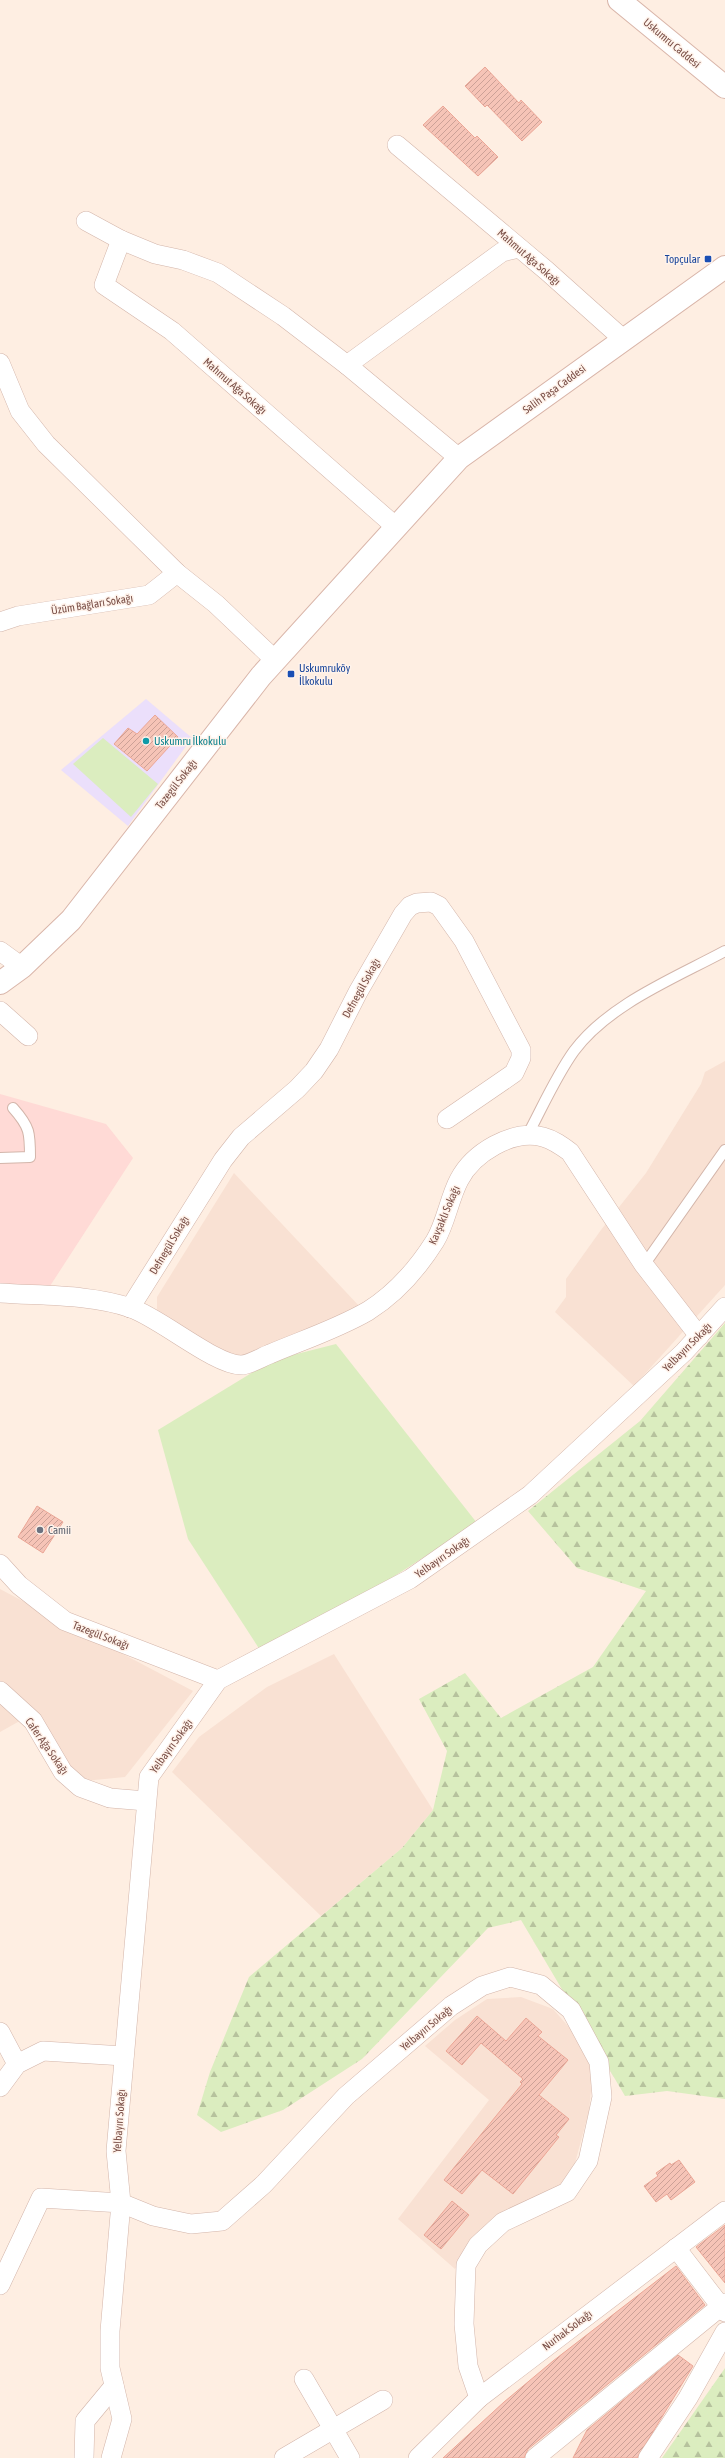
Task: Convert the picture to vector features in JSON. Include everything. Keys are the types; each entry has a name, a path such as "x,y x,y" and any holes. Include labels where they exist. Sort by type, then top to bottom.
{"street":[{"name":"Uskumru Caddesi","path":"619,0 725,87"},
{"name":"Mahmut Ağa Sokağı","path":"397,146 519,248 623,339"},
{"path":"86,221 121,240 155,254 183,260 218,273 283,316 347,364 458,458"},
{"name":"Mahmut Ağa Sokağı","path":"121,240 104,285 172,331 395,526"},
{"path":"347,364 502,252 519,248"},
{"name":"Salih Paşa Caddesi","path":"395,526 458,458 725,267"},
{"path":"0,363 20,411 46,444 178,573 216,604 275,660"},
{"name":"Tazegül Sokağı","path":"0,983 22,967 71,920 275,660 395,526"},
{"name":"Üzüm Bağları Sokağı","path":"2,622 149,595 178,573"},
{"name":"Defnegül Sokağı","path":"130,1308 223,1160 241,1138 297,1089 314,1071 329,1050 358,992 403,914 410,906 423,902 439,906 464,941 521,1050 521,1058 514,1073 447,1119"},
{"path":"0,951 22,967"},
{"path":"0,1011 28,1036"},
{"name":"Kavşaklı Sokağı","path":"0,1293 82,1298 130,1308 164,1324 222,1360 241,1365 348,1322 390,1294 422,1259 436,1240 459,1180 477,1158 507,1140 526,1136 542,1137 557,1143 570,1152 644,1265 699,1336"},
{"name":"Yelbayırı Sokağı","path":"479,2398 468,2366 464,2331 466,2265 478,2245 503,2222 567,2192 588,2161 602,2097 599,2062 571,2010 541,1985 510,1977 482,1986 451,2006 346,2096 264,2184 222,2221 191,2224 153,2216 121,2203 116,2151 148,1777 218,1680 410,1579 530,1495 699,1336 725,1307"},
{"name":"Tazegül Sokağı","path":"0,1564 19,1585 65,1621 218,1680"},
{"name":"Cafer Ağa Sokağı","path":"0,1691 33,1721 63,1772 80,1787 110,1798 146,1801"},
{"path":"0,2032 17,2064"},
{"path":"0,2087 17,2064 43,2050 124,2056"},
{"path":"0,2285 41,2198 121,2203 110,2331 110,2368 122,2418 111,2458"},
{"name":"Nurhak Sokağı","path":"418,2458 479,2398 725,2211"},
{"path":"535,2458 724,2307 676,2248"},
{"path":"648,2458 688,2398 725,2332"},
{"path":"304,2380 350,2458"},
{"path":"84,2458 85,2421 114,2386"},
{"path":"284,2458 384,2400"}],"lane":[{"path":"526,1136 574,1051 596,1028 620,1009 725,951"},
{"path":"0,1158 30,1157 30,1139 26,1122 13,1108"},
{"path":"644,1265 725,1150"}],"shaded area":[{"path":"146,699 192,738 128,826 61,770"},
{"path":"725,1061 725,1285 634,1386 555,1312 566,1297 566,1279 601,1230 646,1173 701,1084 705,1072"},
{"path":"0,1094 106,1124 133,1158 50,1286 0,1285"},
{"path":"234,1173 361,1308 236,1359 221,1353 157,1310 157,1297"},
{"path":"0,1589 193,1691 125,1777 74,1782 34,1713 0,1732"},
{"path":"334,1654 433,1810 402,1848 321,1916 172,1772 199,1737 267,1687"},
{"path":"521,1997 553,2009 582,2042 593,2070 589,2111 575,2163 561,2184 546,2196 471,2240 455,2269 398,2219 489,2100 425,2046 455,2020 487,1999"}],"green space":[{"path":"103,738 158,784 131,817 73,764"},
{"path":"725,1323 725,2099 667,2091 625,2096 521,1920 488,1928 362,2059 283,2110 221,2132 197,2115 210,2072 249,1977 402,1848 433,1810 447,1751 419,1699 465,1673 501,1718 593,1667 646,1591 577,1568 528,1511 640,1421"},
{"path":"336,1344 477,1523 376,1588 260,1650 188,1539 158,1430 273,1360"},
{"path":"725,2368 725,2458 662,2458"}],"building":[{"path":"485,67 519,103 521,100 542,122 522,141 487,105 485,107 465,86"},
{"path":"443,106 475,138 477,136 498,157 478,176 423,125"},
{"name":"Uskumru İlkokulu","path":"155,715 178,737 147,771 114,744 128,728 137,734"},
{"name":"Camii","path":"37,1506 63,1522 43,1553 18,1537"},
{"path":"477,2016 506,2041 526,2018 542,2032 538,2036 568,2060 539,2095 569,2119 556,2135 559,2137 513,2194 482,2170 462,2194 444,2180 522,2084 520,2082 523,2079 481,2043 462,2065 446,2051"},
{"path":"679,2160 695,2182 671,2200 667,2194 656,2202 644,2186 658,2176 656,2173 670,2163 671,2165"},
{"path":"452,2201 469,2215 441,2249 424,2235"},
{"path":"725,2225 725,2283 696,2247"},
{"path":"676,2266 705,2305 528,2449 524,2458 443,2458 504,2402 553,2361"},
{"path":"678,2355 693,2366 637,2458 573,2458 587,2430"}],"place":[{"name":"Topçular","path":"708,259"},
{"name":"Uskumruköy İlkokulu","path":"291,674"},
{"name":"Uskumru İlkokulu","path":"146,741"},
{"name":"Camii","path":"40,1530"}]}
